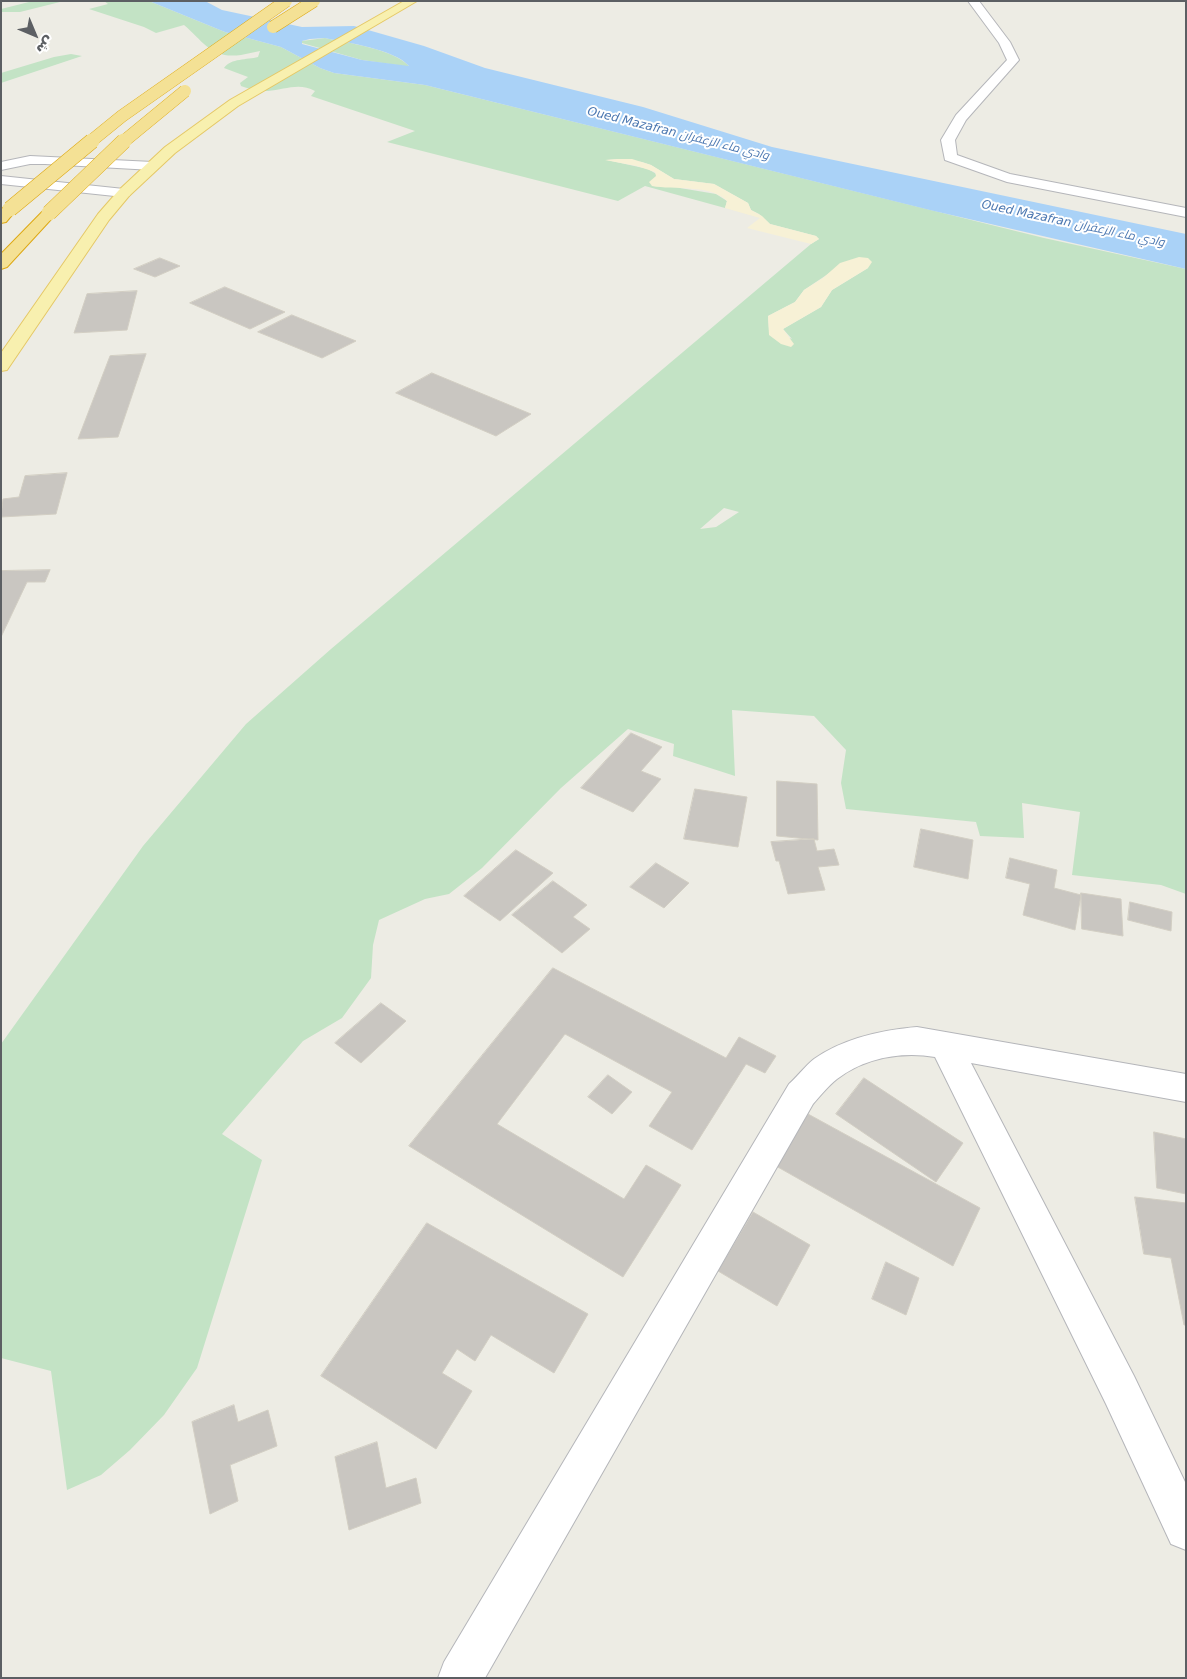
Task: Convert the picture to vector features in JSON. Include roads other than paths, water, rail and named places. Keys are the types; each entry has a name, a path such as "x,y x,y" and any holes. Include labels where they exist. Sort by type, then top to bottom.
{"highway":[{"path":"6,214 122,116 286,1"},
{"path":"264,33 314,1"},
{"path":"1,264 48,213 125,140 194,85"}],"main road":[{"path":"1,366 104,217 124,193 153,166 186,137 254,92 412,1"}],"street":[{"path":"973,1 1004,42 1013,60 961,118 948,140 950,156 1007,178 1186,213"},
{"path":"1,166 30,160 45,160 153,166"},
{"path":"1,180 124,193"},
{"path":"460,1678 801,1094 825,1070 854,1052 884,1043 917,1040 1186,1088"},
{"path":"945,1044 1120,1390 1186,1530"}],"water":[{"name":"Oued Mazafran وادي ماء الزعفران","path":"149,1 205,1 222,10 302,27 354,26 424,46 485,68 643,107 772,147 1186,234 1186,269 934,211 425,85 334,73 320,68 281,47 225,32","holes":["325,38 382,51 393,55 409,66 362,60 302,44 302,41"]}]}
